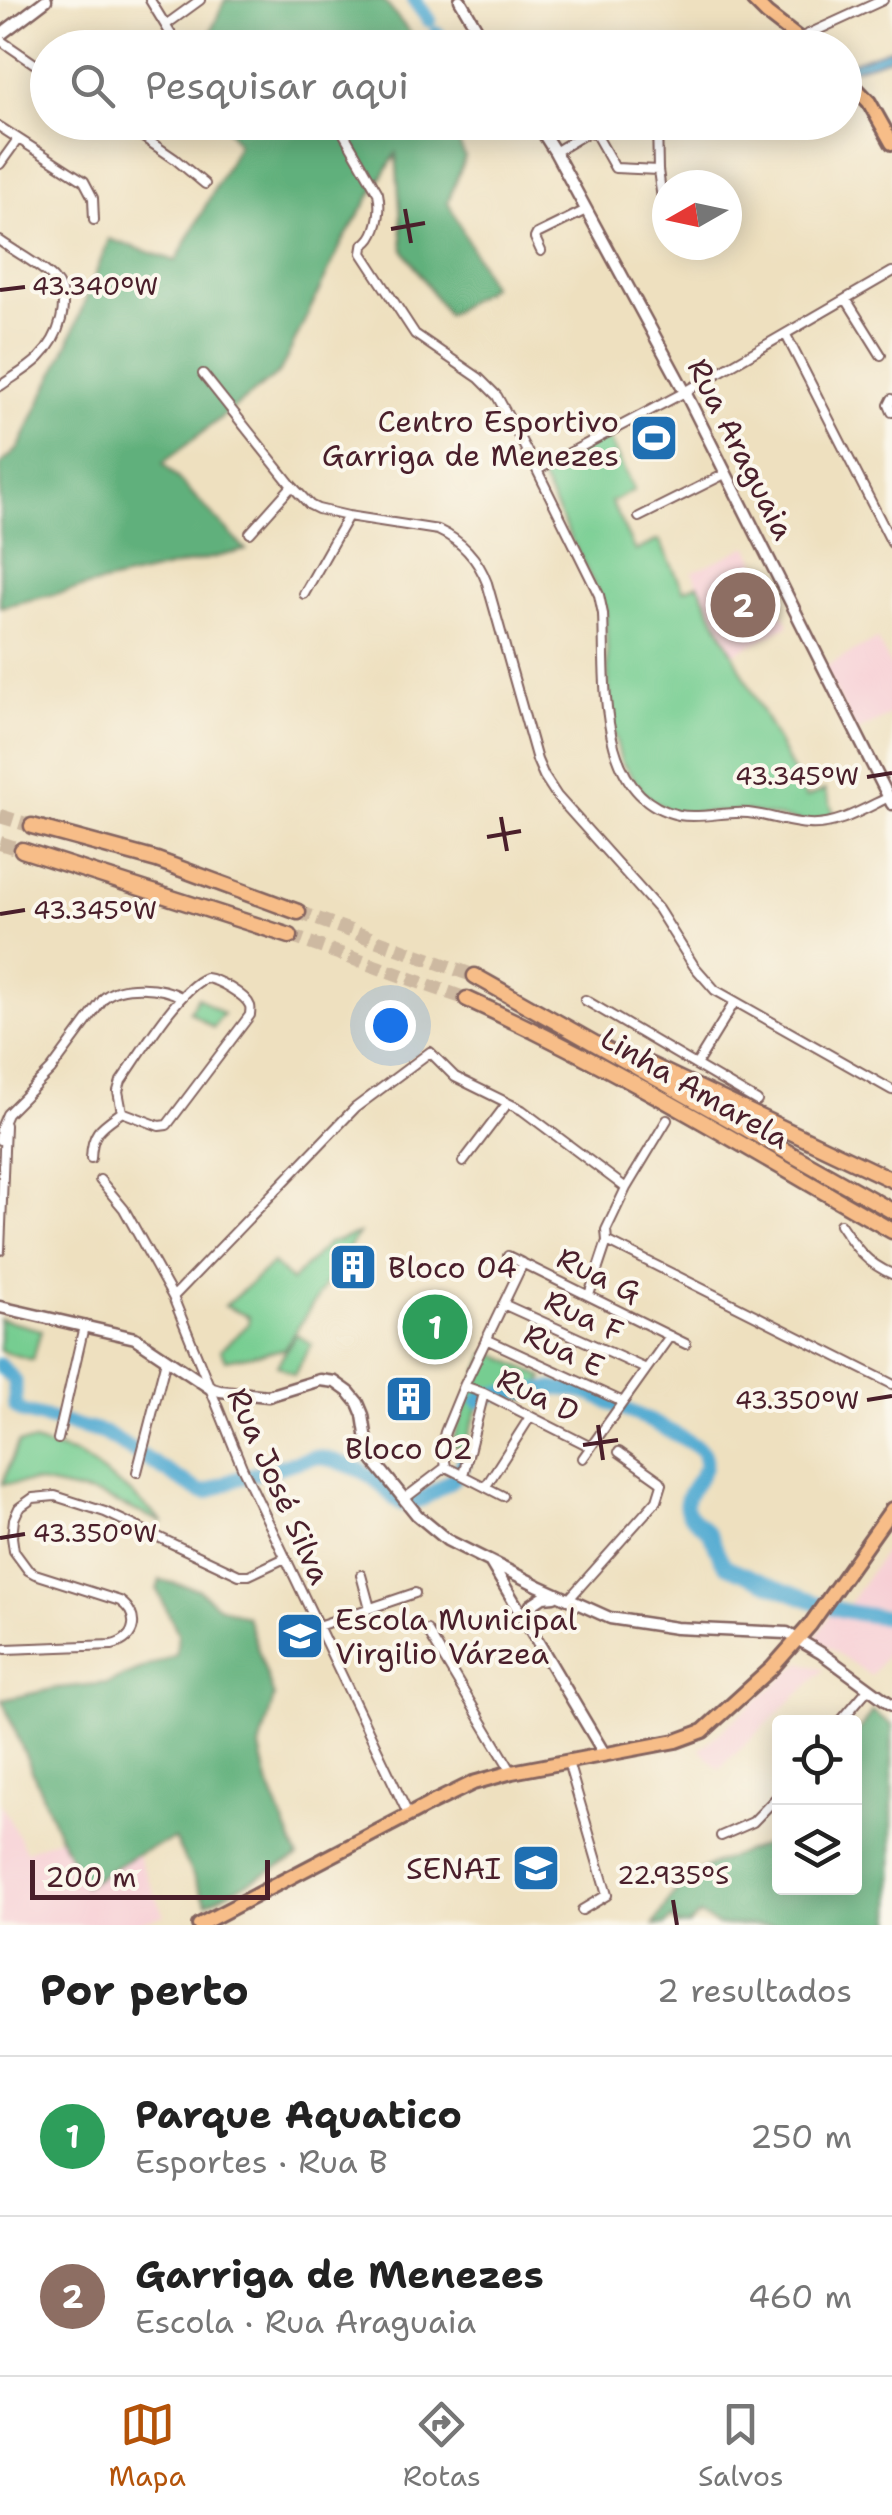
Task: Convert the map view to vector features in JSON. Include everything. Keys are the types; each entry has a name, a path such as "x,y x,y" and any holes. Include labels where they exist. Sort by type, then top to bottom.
{"highway":[{"path":"32,826 157,860 298,912"},
{"path":"22,850 290,936"},
{"name":"Linha Amarela","path":"475,976 892,1211"},
{"name":"Linha Amarela","path":"467,999 624,1077 892,1231"},
{"path":"594,1042 661,1069 892,1180"}],"main road":[{"path":"753,0 789,30"},
{"path":"862,95 892,143"},
{"path":"199,1925 457,1790 512,1772 676,1741 702,1731 798,1639 892,1509"}],"street":[{"path":"30,61 1,42 46,0"},
{"path":"150,0 170,30"},
{"path":"167,24 200,0"},
{"path":"460,0 478,30"},
{"path":"817,30 883,0"},
{"path":"0,127 84,181 92,198 94,220"},
{"path":"0,164 18,139"},
{"path":"147,140 205,184"},
{"path":"348,140 380,200 375,229 362,253 414,334 479,378 496,396 599,595 611,738 620,766 642,796 679,815 743,813 814,824 842,819 890,800"},
{"name":"Rua Araguaia","path":"547,140 685,392 890,800"},
{"path":"555,152 573,140"},
{"path":"601,140 615,168 658,170 657,140"},
{"path":"541,251 536,234 586,210"},
{"path":"0,241 52,277 62,296 63,310 43,355 0,386"},
{"path":"536,470 685,392 892,272"},
{"path":"846,299 880,355"},
{"path":"786,334 892,543"},
{"path":"202,374 302,498 318,509 438,530 474,557 487,584 537,760 556,796 658,909 706,981 734,1002 892,1090"},
{"path":"892,399 892,412"},
{"path":"638,518 725,474"},
{"path":"250,533 292,486"},
{"path":"304,594 348,516"},
{"path":"213,978 247,1000 250,1015 167,1124 158,1126 122,1112 120,1082 181,997 198,981 213,978"},
{"path":"0,1140 7,1114 52,1070 111,992 160,989 181,997"},
{"path":"585,1000 757,1101"},
{"path":"696,1065 734,1002"},
{"path":"174,1297 355,1108 430,1052 456,1077 522,1110 626,1188"},
{"path":"462,1162 507,1104"},
{"path":"91,1158 98,1128 122,1112"},
{"path":"0,1250 5,1120"},
{"path":"589,1295 607,1241 606,1230 667,1120"},
{"name":"Rua José Silva","path":"100,1180 124,1209 174,1297 242,1467 408,1816"},
{"path":"840,1224 862,1256 892,1274"},
{"path":"607,1241 892,1384"},
{"name":"Rua G","path":"508,1256 686,1344"},
{"path":"502,1496 455,1471 442,1444 464,1386 523,1263"},
{"name":"Rua F","path":"503,1304 646,1370"},
{"path":"0,1307 135,1338 220,1392 268,1396 320,1380 336,1382 358,1403 372,1458 416,1515 447,1540 610,1618 676,1628 787,1633 828,1657 892,1706"},
{"path":"58,1439 84,1326"},
{"path":"583,1458 670,1336"},
{"name":"Rua E","path":"486,1339 623,1402"},
{"path":"138,1472 166,1360"},
{"name":"Rua D","path":"464,1386 591,1447"},
{"path":"404,1499 455,1471 484,1393"},
{"path":"486,1486 530,1417"},
{"path":"529,1626 531,1605 543,1597 564,1598 657,1500 660,1481 619,1452"},
{"path":"6,1649 112,1645 130,1636 134,1627 134,1616 120,1601 35,1574 19,1560 12,1537 14,1519 19,1508 34,1498 55,1496 105,1512 240,1575 249,1575 285,1558"},
{"path":"490,1562 604,1755"},
{"path":"361,1575 370,1608"},
{"path":"318,1626 415,1593"},
{"path":"427,1630 512,1772"},
{"path":"846,1715 868,1689"},
{"path":"568,1762 607,1895 582,1910"},
{"path":"721,1836 753,1822 772,1802"}],"shaded area":[{"path":"748,546 789,625 733,654 692,572"},
{"path":"877,639 892,669 892,714 856,732 823,668"},
{"path":"892,1540 892,1609 846,1607 847,1607"},
{"path":"833,1610 892,1618 892,1645 871,1676 815,1638"},
{"path":"802,1662 824,1670 719,1769 700,1749"},
{"path":"0,1802 26,1851 60,1837 84,1886 137,1854 165,1915 131,1925 0,1925"}],"green space":[{"path":"225,0 383,0 408,30 212,30"},
{"path":"235,140 458,140 465,157 448,202 491,286 447,315 403,249 396,154 343,241 280,372 163,463 246,550 0,607 0,465 18,449 69,342 109,239 176,261 238,145"},
{"path":"607,435 634,490 611,502 635,551 659,540 684,590 698,584 806,798 825,790 836,819 809,823 748,812 673,813 648,798 621,762 610,715 605,608 538,472"},
{"path":"198,997 223,1014 213,1028 189,1011"},
{"path":"358,1234 284,1349 226,1360 220,1350 248,1325 249,1317 225,1306 273,1263 291,1281 328,1243"},
{"path":"0,1319 41,1330 33,1360 0,1351"},
{"path":"296,1334 312,1344 294,1375 277,1365"},
{"path":"490,1352 544,1377 527,1400 508,1394 482,1397 464,1448 444,1443 453,1440 485,1354"},
{"path":"34,1442 78,1455 164,1523 101,1496 35,1482 2,1484 18,1443"},
{"path":"160,1580 198,1589 218,1606 247,1617 274,1697 260,1748 268,1783 298,1857 207,1903 174,1839 137,1854 84,1886 2,1700 57,1688 108,1683 176,1655 178,1633 157,1590"},
{"path":"872,1711 892,1725 890,1925 718,1925 699,1915 689,1925 677,1925 673,1918 665,1925 654,1925 672,1896 694,1874 772,1842 772,1895 862,1895 862,1726"}],"water":[{"path":"892,48 892,57 862,67 862,59"}],"waterway":[{"path":"414,0 429,20"},
{"path":"0,1365 15,1381 15,1406 22,1412 104,1433 199,1491 314,1457 361,1471 396,1500 407,1504 425,1498 450,1481 464,1461"},
{"path":"479,1401 487,1395 570,1389 666,1429 703,1453 704,1467 686,1508 708,1532 726,1566 828,1606 892,1617"}],"tunnel":[{"path":"0,816 32,826"},
{"path":"0,843 22,850"},
{"path":"298,912 475,976"},
{"path":"290,936 467,999"}],"place":[{"name":"Centro Esportivo Garriga de Menezes","path":"654,438"},
{"name":"Garriga de Menezes","path":"743,605"},
{"name":"Bloco 04","path":"353,1267"},
{"name":"Parque Aquatico","path":"435,1327"},
{"name":"Bloco 02","path":"409,1399"},
{"name":"Escola Municipal Virgilio Várzea","path":"300,1636"},
{"name":"SENAI","path":"536,1868"}]}
